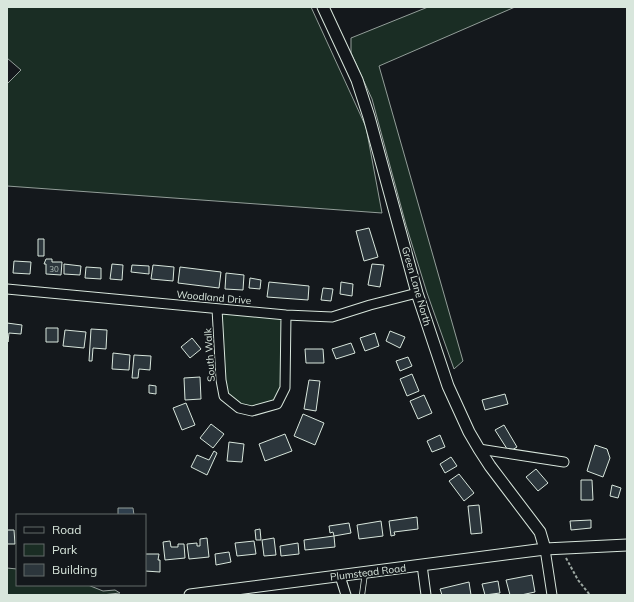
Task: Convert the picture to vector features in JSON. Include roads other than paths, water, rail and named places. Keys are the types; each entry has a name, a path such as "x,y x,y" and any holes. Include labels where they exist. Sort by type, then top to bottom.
{"street":[{"name":"Green Lane North","path":"323,7 357,80 369,117 417,293 448,386 469,432 479,449 490,466 540,532 545,549"},
{"name":"Woodland Drive","path":"7,289 286,315 332,316 417,293"},
{"name":"South Walk","path":"217,309 221,380 224,396 239,408 252,411 277,404 285,388 286,315"},
{"path":"479,449 564,462"},
{"name":"Plumstead Road","path":"190,595 545,549 627,545"},
{"path":"545,549 552,595"},
{"path":"422,565 426,595"},
{"path":"340,576 346,595"}],"lane":[{"path":"362,595 366,572"}],"water":[{"path":"118,508 133,508 134,514 118,514"}]}
